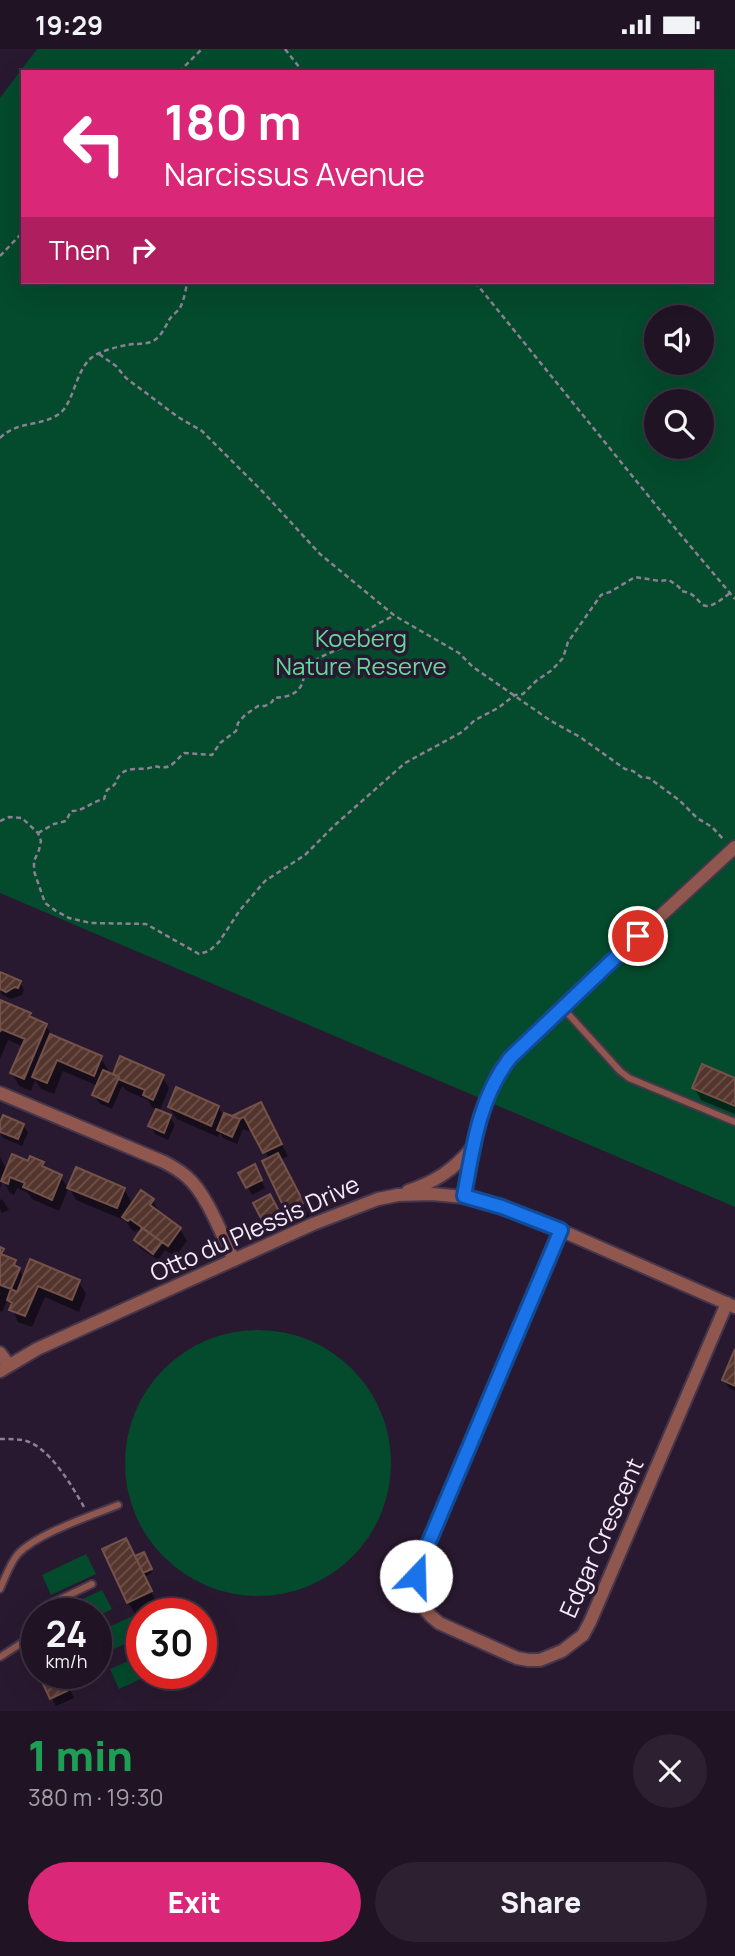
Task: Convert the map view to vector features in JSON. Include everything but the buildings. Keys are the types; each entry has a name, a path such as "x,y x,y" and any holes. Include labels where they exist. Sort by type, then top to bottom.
{"street":[{"path":"464,1196 480,1116 497,1075 524,1043 734,848"},
{"path":"0,1093 177,1169 189,1178 200,1192 234,1260"},
{"path":"398,1195 442,1176 473,1146"},
{"name":"Otto du Plessis Drive","path":"5,1368 37,1349 344,1211 398,1195 464,1196 502,1207 731,1305"},
{"name":"Edgar Crescent","path":"561,1230 416,1576 415,1590 420,1604 439,1623 517,1658 540,1660 562,1651 583,1635 731,1305"},
{"path":"0,1353 5,1368"}],"lane":[{"path":"562,1007 629,1078 735,1122"},
{"path":"0,1589 18,1555 36,1542 61,1528 118,1505"},
{"path":"63,1598 92,1584"},
{"path":"0,1657 21,1643"}],"path":[{"path":"181,70 202,49"},
{"path":"285,49 301,70"},
{"path":"0,256 21,234"},
{"path":"0,438 13,428 58,415 69,402 90,359 128,345 154,341 180,307 186,284"},
{"path":"477,284 735,600"},
{"path":"99,354 178,417 202,431 264,492 320,554 395,616 459,653 473,667 625,769 649,778 679,800 697,818 712,827 734,848"},
{"path":"0,821 9,817 22,818 38,833 41,841 34,861 34,871 45,903 69,918 91,923 146,925 199,954 209,951 219,942 240,910 265,881 306,855 336,824 405,763 462,732 475,720 515,695 523,694 552,670 563,658 568,642 596,599 635,577 669,580 707,607 713,607 730,593"},
{"path":"38,833 66,821 71,811 74,813 92,802 104,799 107,790 116,786 124,772 147,770 154,766 167,768 184,753 212,755 220,743 236,731 238,723 250,711 258,706 265,706 274,698 288,697 301,687 305,681 304,669 310,663 350,644 352,638 376,623 395,616"},
{"path":"0,1439 24,1440 40,1449 65,1474 90,1517"}],"green space":[{"name":"Koeberg Nature Reserve","path":"37,49 735,49 735,1207 0,893 0,98 21,70 21,284 714,284 714,70 21,70"},
{"path":"258,1330 309,1340 352,1369 381,1412 391,1463 381,1514 352,1557 309,1586 258,1596 207,1586 164,1557 135,1514 125,1463 135,1412 164,1369 207,1340"},
{"path":"86,1554 96,1574 51,1595 42,1575"},
{"path":"102,1590 106,1598 85,1598"},
{"path":"126,1619 126,1643 112,1650 112,1626"},
{"path":"126,1662 126,1686 119,1689 112,1668"}],"route":[{"path":"416,1576 561,1230 502,1207 464,1196 480,1116 497,1075 510,1058 638,936"}]}
